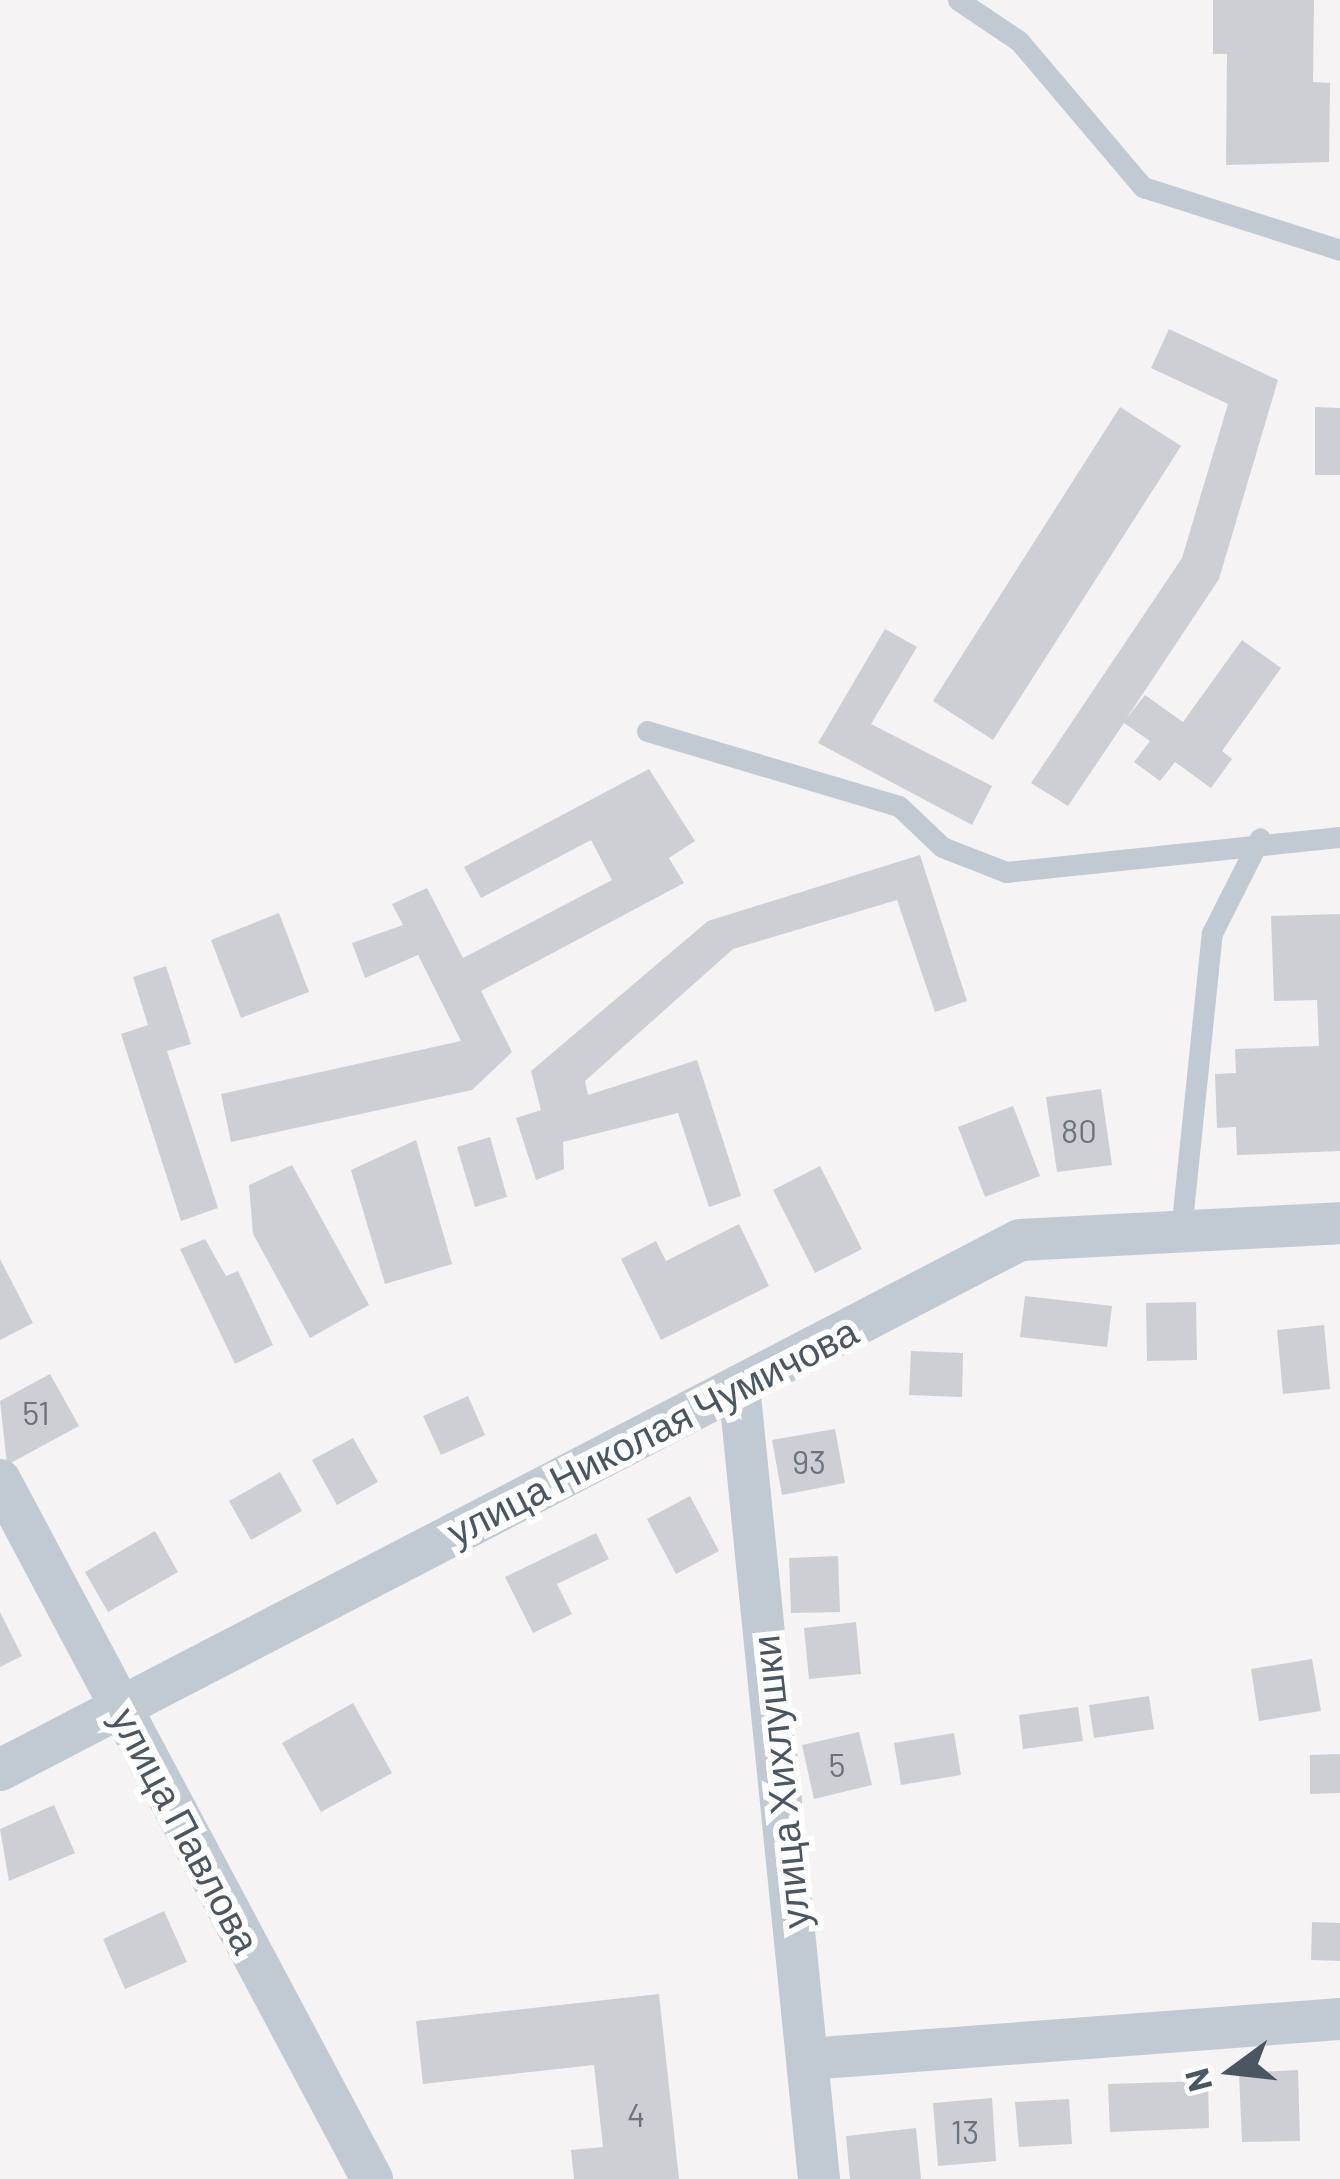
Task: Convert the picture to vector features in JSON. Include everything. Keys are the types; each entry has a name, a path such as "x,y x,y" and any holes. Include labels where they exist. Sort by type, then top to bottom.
{"street":[{"name":"улица Николая Чумичова","path":"0,1770 1020,1240 1340,1223"},
{"name":"улица Хихлушки","path":"740,1386 819,2179"},
{"name":"улица Павлова","path":"1,1483 372,2179"},
{"path":"808,2059 1340,2019"}],"lane":[{"path":"958,0 1019,41 1143,187 1340,250"},
{"path":"647,731 899,806 942,847 1006,872 1260,838 1340,837"},
{"path":"1181,1232 1212,933 1260,838"}],"building":[{"path":"1213,0 1314,0 1313,82 1330,83 1329,162 1226,165 1227,54 1213,54"},
{"path":"1169,329 1278,380 1219,579 1126,719 1145,695 1183,722 1242,640 1281,668 1222,751 1232,759 1211,788 1175,762 1160,781 1134,762 1150,741 1124,723 1068,806 1031,783 1182,558 1228,404 1151,368"},
{"path":"1120,407 1181,446 993,740 933,701"},
{"path":"1315,407 1340,408 1340,475 1315,475"},
{"path":"885,629 917,647 871,724 992,786 972,825 818,743"},
{"path":"649,769 695,841 669,858 684,883 481,991 512,1052 472,1090 231,1142 221,1094 461,1041 418,955 365,978 352,943 403,925 392,904 427,888 463,958 612,880 591,840 481,898 464,867"},
{"path":"920,855 967,1001 935,1012 897,900 733,949 585,1081 588,1095 697,1060 741,1196 709,1207 678,1113 563,1142 564,1169 536,1180 516,1118 541,1110 531,1071 708,921"},
{"path":"279,913 309,992 241,1018 211,940"},
{"path":"1340,914 1340,1151 1237,1155 1236,1127 1217,1128 1215,1074 1236,1073 1235,1049 1319,1046 1317,1000 1274,1001 1271,916"},
{"path":"166,966 191,1044 167,1051 218,1208 181,1221 121,1034 148,1025 133,977"},
{"path":"1101,1089 1112,1165 1057,1172 1046,1097"},
{"path":"1013,1106 1040,1176 985,1197 958,1127"},
{"path":"490,1137 507,1197 475,1207 457,1147"},
{"path":"416,1140 452,1264 385,1284 351,1170"},
{"path":"292,1165 369,1305 310,1338 253,1234 249,1185"},
{"path":"820,1166 862,1249 815,1273 773,1190"},
{"path":"739,1224 769,1286 661,1340 621,1259 656,1241 666,1261"},
{"path":"205,1239 226,1276 238,1271 273,1345 235,1364 180,1249"},
{"path":"0,1259 33,1323 0,1340"},
{"path":"1025,1296 1112,1306 1107,1347 1020,1337"},
{"path":"1196,1302 1197,1360 1147,1361 1146,1303"},
{"path":"1324,1325 1330,1389 1283,1394 1277,1330"},
{"path":"911,1351 963,1353 962,1397 909,1395"},
{"path":"50,1374 79,1426 7,1465 0,1401"},
{"path":"468,1396 485,1435 441,1455 423,1416"},
{"path":"835,1429 845,1483 782,1495 772,1440"},
{"path":"353,1438 378,1482 337,1505 312,1460"},
{"path":"280,1472 302,1511 251,1540 229,1501"},
{"path":"690,1496 719,1551 676,1574 647,1519"},
{"path":"155,1531 178,1572 108,1612 85,1572"},
{"path":"596,1533 609,1559 557,1584 572,1614 533,1633 505,1577"},
{"path":"838,1556 840,1612 791,1613 789,1558"},
{"path":"0,1612 22,1656 0,1667"},
{"path":"856,1622 861,1674 809,1679 804,1628"},
{"path":"1312,1659 1321,1711 1259,1721 1251,1669"},
{"path":"1149,1696 1154,1729 1094,1738 1089,1705"},
{"path":"353,1703 392,1773 321,1812 282,1743"},
{"path":"1078,1707 1083,1741 1023,1749 1019,1715"},
{"path":"859,1732 872,1785 814,1799 802,1745"},
{"path":"954,1733 961,1775 901,1785 894,1743"},
{"path":"1340,1754 1340,1793 1310,1794 1310,1755"},
{"path":"54,1805 75,1853 9,1881 0,1829"},
{"path":"164,1911 187,1962 125,1989 103,1939"},
{"path":"1312,1922 1340,1923 1340,1961 1311,1960"},
{"path":"659,1994 679,2179 574,2179 571,2150 603,2147 594,2065 423,2084 416,2021"},
{"path":"1298,2070 1300,2141 1242,2142 1239,2073"},
{"path":"1208,2081 1209,2128 1110,2132 1108,2084"},
{"path":"992,2098 996,2161 938,2166 933,2103"},
{"path":"1069,2099 1072,2144 1019,2147 1015,2102"},
{"path":"916,2128 921,2179 850,2179 846,2136"}]}
